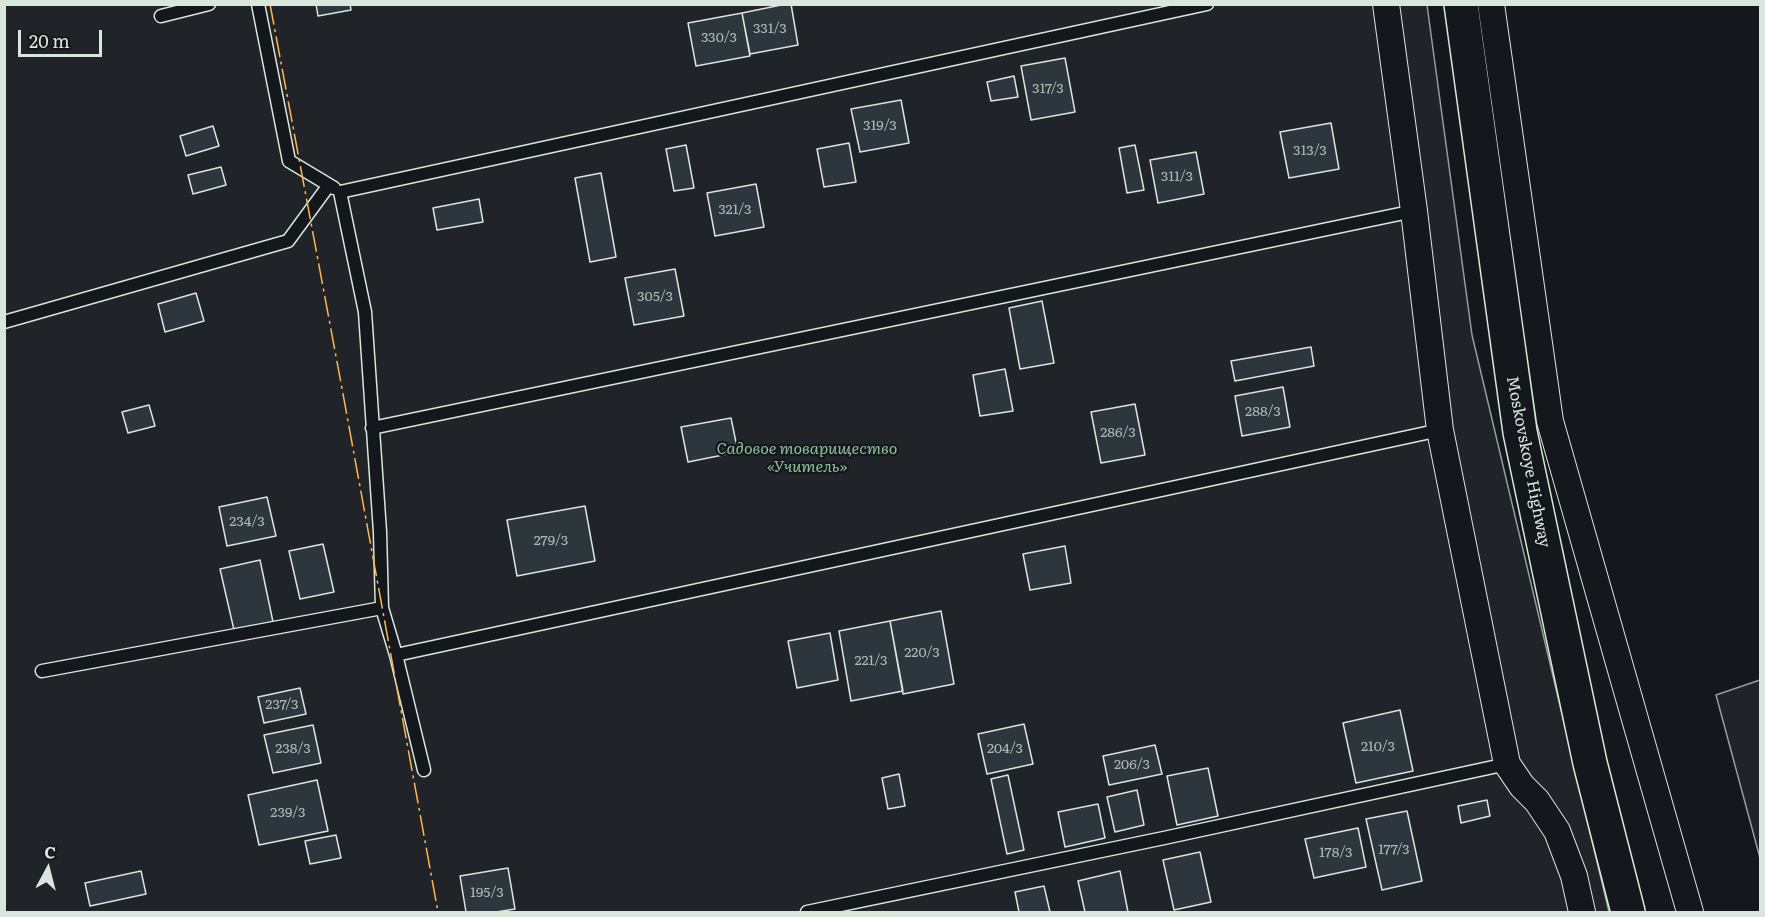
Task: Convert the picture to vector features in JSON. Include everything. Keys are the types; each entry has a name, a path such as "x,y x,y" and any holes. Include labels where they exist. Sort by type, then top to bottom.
{"highway":[{"name":"Moskovskoye Highway","path":"1461,4 1520,432 1590,762 1628,912"}],"street":[{"path":"1386,4 1440,430 1507,764 1522,786 1537,801 1557,831 1574,876 1582,912"},
{"path":"1491,4 1550,421 1690,912"}],"lane":[{"path":"161,16 209,4"},
{"path":"258,4 288,161 335,188 365,312 380,532 382,608 424,770"},
{"path":"4,322 288,241 335,188 1207,4"},
{"path":"372,428 1414,211"},
{"path":"396,655 1440,430"},
{"path":"42,671 382,608"},
{"path":"807,912 1176,836 1507,764"}],"green space":[{"name":"Садовое товарищество «Учитель»","path":"5,5 1427,5 1472,335 1609,912 5,912"},
{"path":"1760,680 1760,858 1716,695"}],"building":[{"path":"316,4 350,4 351,10 318,16"},
{"path":"791,4 798,45 750,54 742,13"},
{"path":"742,13 750,56 696,66 688,23"},
{"path":"1065,58 1075,112 1031,120 1021,66"},
{"path":"1014,76 1018,97 991,101 987,82"},
{"path":"901,100 909,143 860,152 851,109"},
{"path":"1331,123 1339,169 1289,178 1280,132"},
{"path":"213,126 219,146 186,156 180,136"},
{"path":"849,143 856,182 824,187 817,149"},
{"path":"686,145 694,188 674,191 666,149"},
{"path":"1135,145 1144,190 1127,193 1119,148"},
{"path":"1196,152 1204,194 1158,203 1150,160"},
{"path":"221,167 226,185 193,194 188,175"},
{"path":"601,173 616,257 590,262 575,178"},
{"path":"756,184 764,227 715,236 707,193"},
{"path":"479,199 483,222 437,230 433,208"},
{"path":"675,269 684,316 634,325 625,278"},
{"path":"196,293 204,321 165,332 158,304"},
{"path":"1042,301 1054,363 1020,369 1009,308"},
{"path":"1311,347 1314,366 1235,381 1231,361"},
{"path":"1005,369 1013,411 980,416 973,375"},
{"path":"1283,387 1290,427 1242,436 1235,396"},
{"path":"1135,404 1145,455 1101,463 1091,412"},
{"path":"149,405 155,426 128,433 122,412"},
{"path":"731,418 738,452 688,462 681,427"},
{"path":"267,497 276,536 227,546 219,507"},
{"path":"585,506 595,561 517,576 507,520"},
{"path":"323,544 334,592 300,599 289,551"},
{"path":"1065,546 1071,583 1030,590 1023,554"},
{"path":"260,560 273,622 234,630 220,569"},
{"path":"941,611 954,684 903,694 890,621"},
{"path":"890,621 903,691 851,701 839,631"},
{"path":"830,633 838,680 797,688 788,641"},
{"path":"300,688 306,714 264,723 258,697"},
{"path":"1400,710 1413,771 1356,783 1343,723"},
{"path":"1024,724 1033,764 987,774 978,734"},
{"path":"313,725 321,763 273,773 264,735"},
{"path":"1155,745 1162,774 1109,785 1103,756"},
{"path":"1208,768 1218,816 1177,825 1167,776"},
{"path":"899,774 905,806 888,809 882,778"},
{"path":"1008,775 1024,850 1007,854 991,779"},
{"path":"317,780 328,831 259,845 248,795"},
{"path":"1137,790 1144,825 1115,832 1107,797"},
{"path":"1487,800 1490,816 1461,823 1458,806"},
{"path":"1098,804 1105,838 1065,847 1058,812"},
{"path":"1407,811 1422,881 1382,890 1366,819"},
{"path":"1358,828 1366,867 1314,878 1305,839"},
{"path":"336,835 341,858 310,864 305,841"},
{"path":"1200,852 1211,902 1174,910 1163,860"},
{"path":"508,868 515,909 496,912 466,912 460,876"},
{"path":"141,871 146,894 90,906 85,883"},
{"path":"1120,871 1128,912 1085,912 1078,881"},
{"path":"1044,886 1050,912 1019,912 1015,892"}],"power":[{"path":"270,4 438,912"}]}
